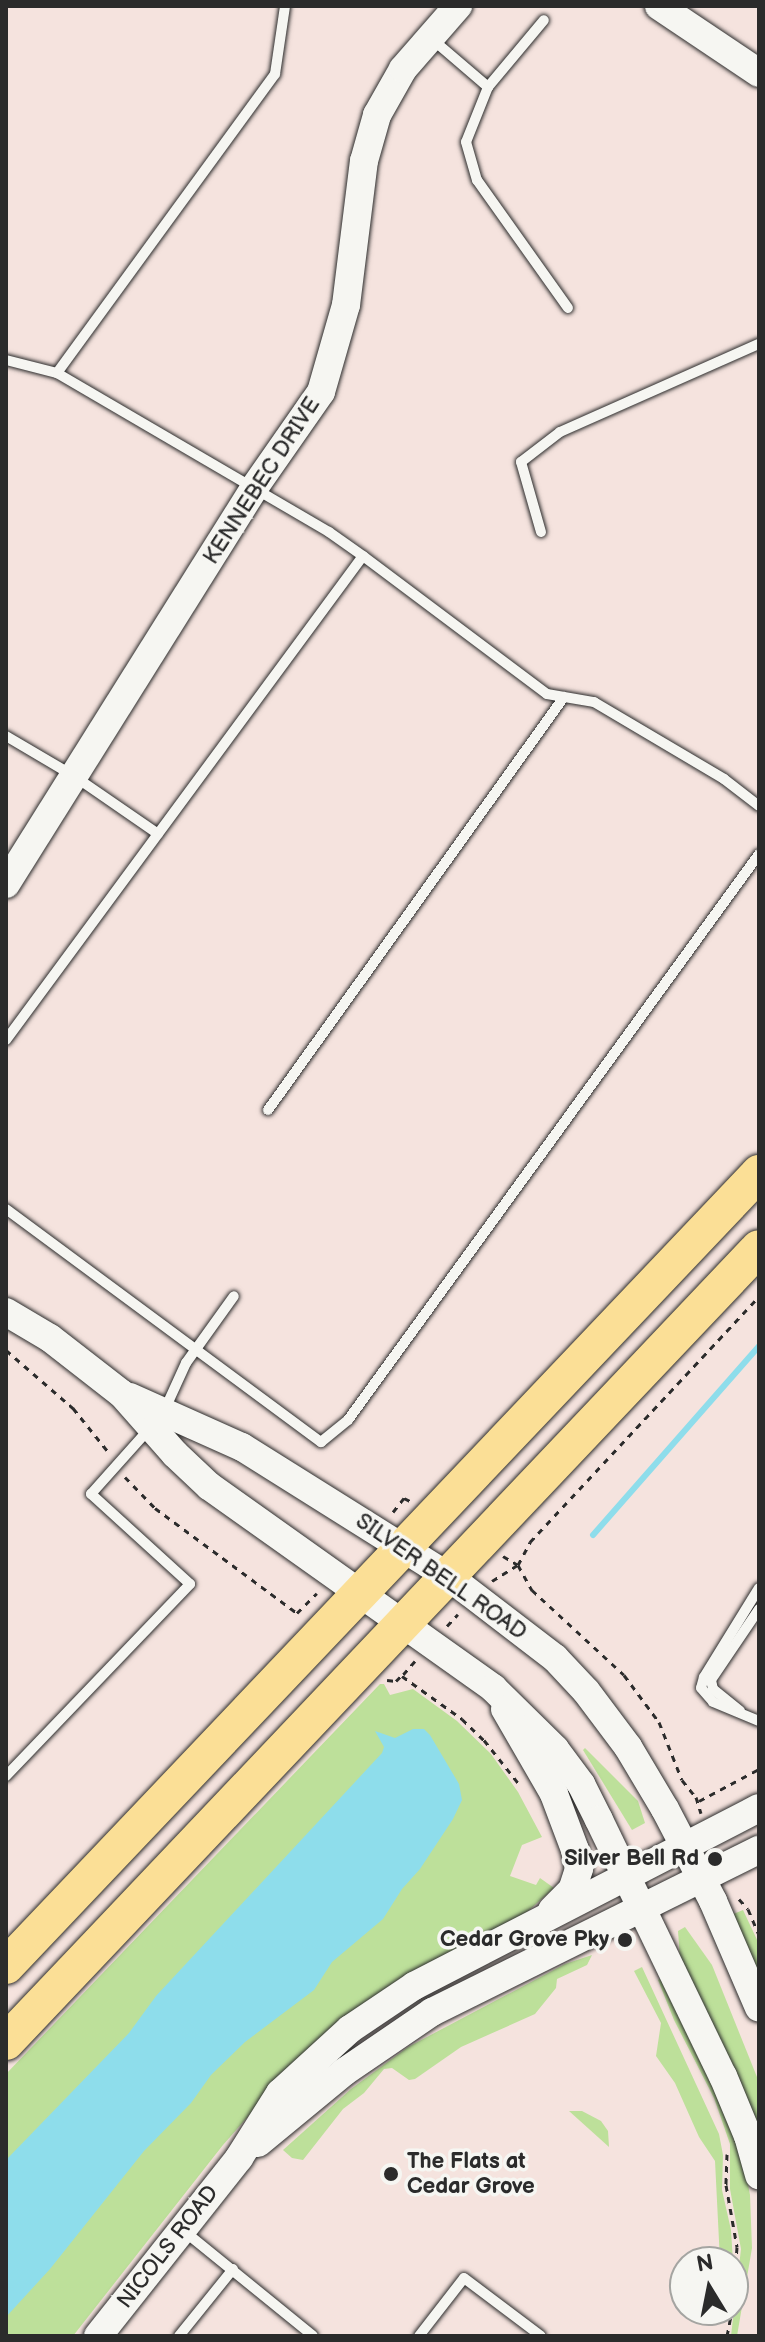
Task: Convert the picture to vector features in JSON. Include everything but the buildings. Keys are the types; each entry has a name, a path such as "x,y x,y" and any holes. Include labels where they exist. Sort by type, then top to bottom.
{"highway":[{"path":"6,1966 759,1173"},
{"path":"6,2042 759,1248"}],"street":[{"name":"KENNEBEC DRIVE","path":"6,884 254,488 321,392 346,305 364,161 377,115 403,69 458,6"},
{"path":"659,6 759,73"},
{"name":"SILVER BELL ROAD","path":"6,1312 50,1338 157,1419 209,1486 493,1688 555,1749 581,1784 642,1908 738,2109 759,2175"},
{"name":"SILVER BELL ROAD","path":"157,1419 242,1447 448,1576 555,1658 586,1691 628,1747 702,1880 759,2008"},
{"path":"493,1688 554,1794 579,1869 572,1890 538,1922"},
{"path":"239,2158 280,2093 350,2029 414,1986 759,1808"},
{"path":"239,2158 344,2072 432,2012 759,1850"},
{"name":"NICOLS ROAD","path":"98,2336 239,2158"}],"lane":[{"path":"57,373 275,74 285,6"},
{"path":"544,20 488,87 466,142 477,180 568,308"},
{"path":"430,38 488,87"},
{"path":"541,532 521,462 560,432 759,344"},
{"path":"6,360 57,373 254,488 363,556 547,694 594,702 724,779 759,806"},
{"path":"6,1040 363,556"},
{"path":"268,1110 564,697"},
{"path":"6,736 74,776 158,834"},
{"path":"6,1209 321,1442 348,1420 759,854"},
{"path":"6,1776 190,1584 91,1494 157,1419 195,1350 234,1296"},
{"path":"759,1588 704,1677 701,1688 706,1698 759,1720"},
{"path":"759,1609 713,1674 711,1685 737,1709 759,1720"},
{"path":"181,2229 313,2336"},
{"path":"179,2336 233,2269"},
{"path":"419,2336 464,2278 526,2332 541,2336"}],"path":[{"path":"759,1296 530,1542 518,1565 524,1581 532,1590 624,1675 659,1722 682,1780 697,1801 759,1769"},
{"path":"726,2146 726,2185 737,2246"}],"green space":[{"path":"380,1684 384,1684 390,1695 413,1689 457,1721 491,1754 518,1792 542,1837 522,1845 510,1876 536,1885 540,1878 554,1888 509,1928 275,2086 223,2145 73,2336 6,2336 6,2074"},
{"path":"585,1748 638,1801 645,1823 632,1830 583,1750"},
{"path":"743,1910 759,1944 759,1974 731,1915"},
{"path":"685,1927 712,1965 759,2082 759,2130 680,1960 678,1931"},
{"path":"592,1955 587,1965 557,1979 556,1988 535,2014 461,2047 415,2079 409,2080 392,2068 384,2069 364,2093 343,2109 303,2160 292,2158 283,2150 351,2089 408,2047 565,1964"},
{"path":"642,1967 719,2134 723,2155 722,2190 732,2246 719,2246 715,2161 699,2137 675,2083 656,2056 661,2023 634,1971"},
{"path":"662,1977 714,2080 742,2153 750,2195 752,2248 749,2266 749,2246 740,2246 730,2189 730,2144 714,2098 674,2020 658,1980"},
{"path":"569,2111 582,2111 601,2121 608,2131 609,2147"},
{"path":"732,2326 739,2326 737,2336 731,2336"}],"water":[{"path":"413,1729 424,1729 430,1735 459,1784 462,1800 420,1869 402,1889 383,1919 332,1962 314,1990 245,2042 211,2075 191,2103 144,2151 50,2269 6,2317 6,2160 129,2033 156,1996 382,1753 384,1747 375,1731 395,1738"}],"waterway":[{"path":"593,1535 759,1346"}],"place":[{"name":"Silver Bell Rd","path":"715,1859"},
{"name":"Cedar Grove Pky","path":"625,1940"},
{"name":"The Flats at Cedar Grove","path":"391,2174"}]}
